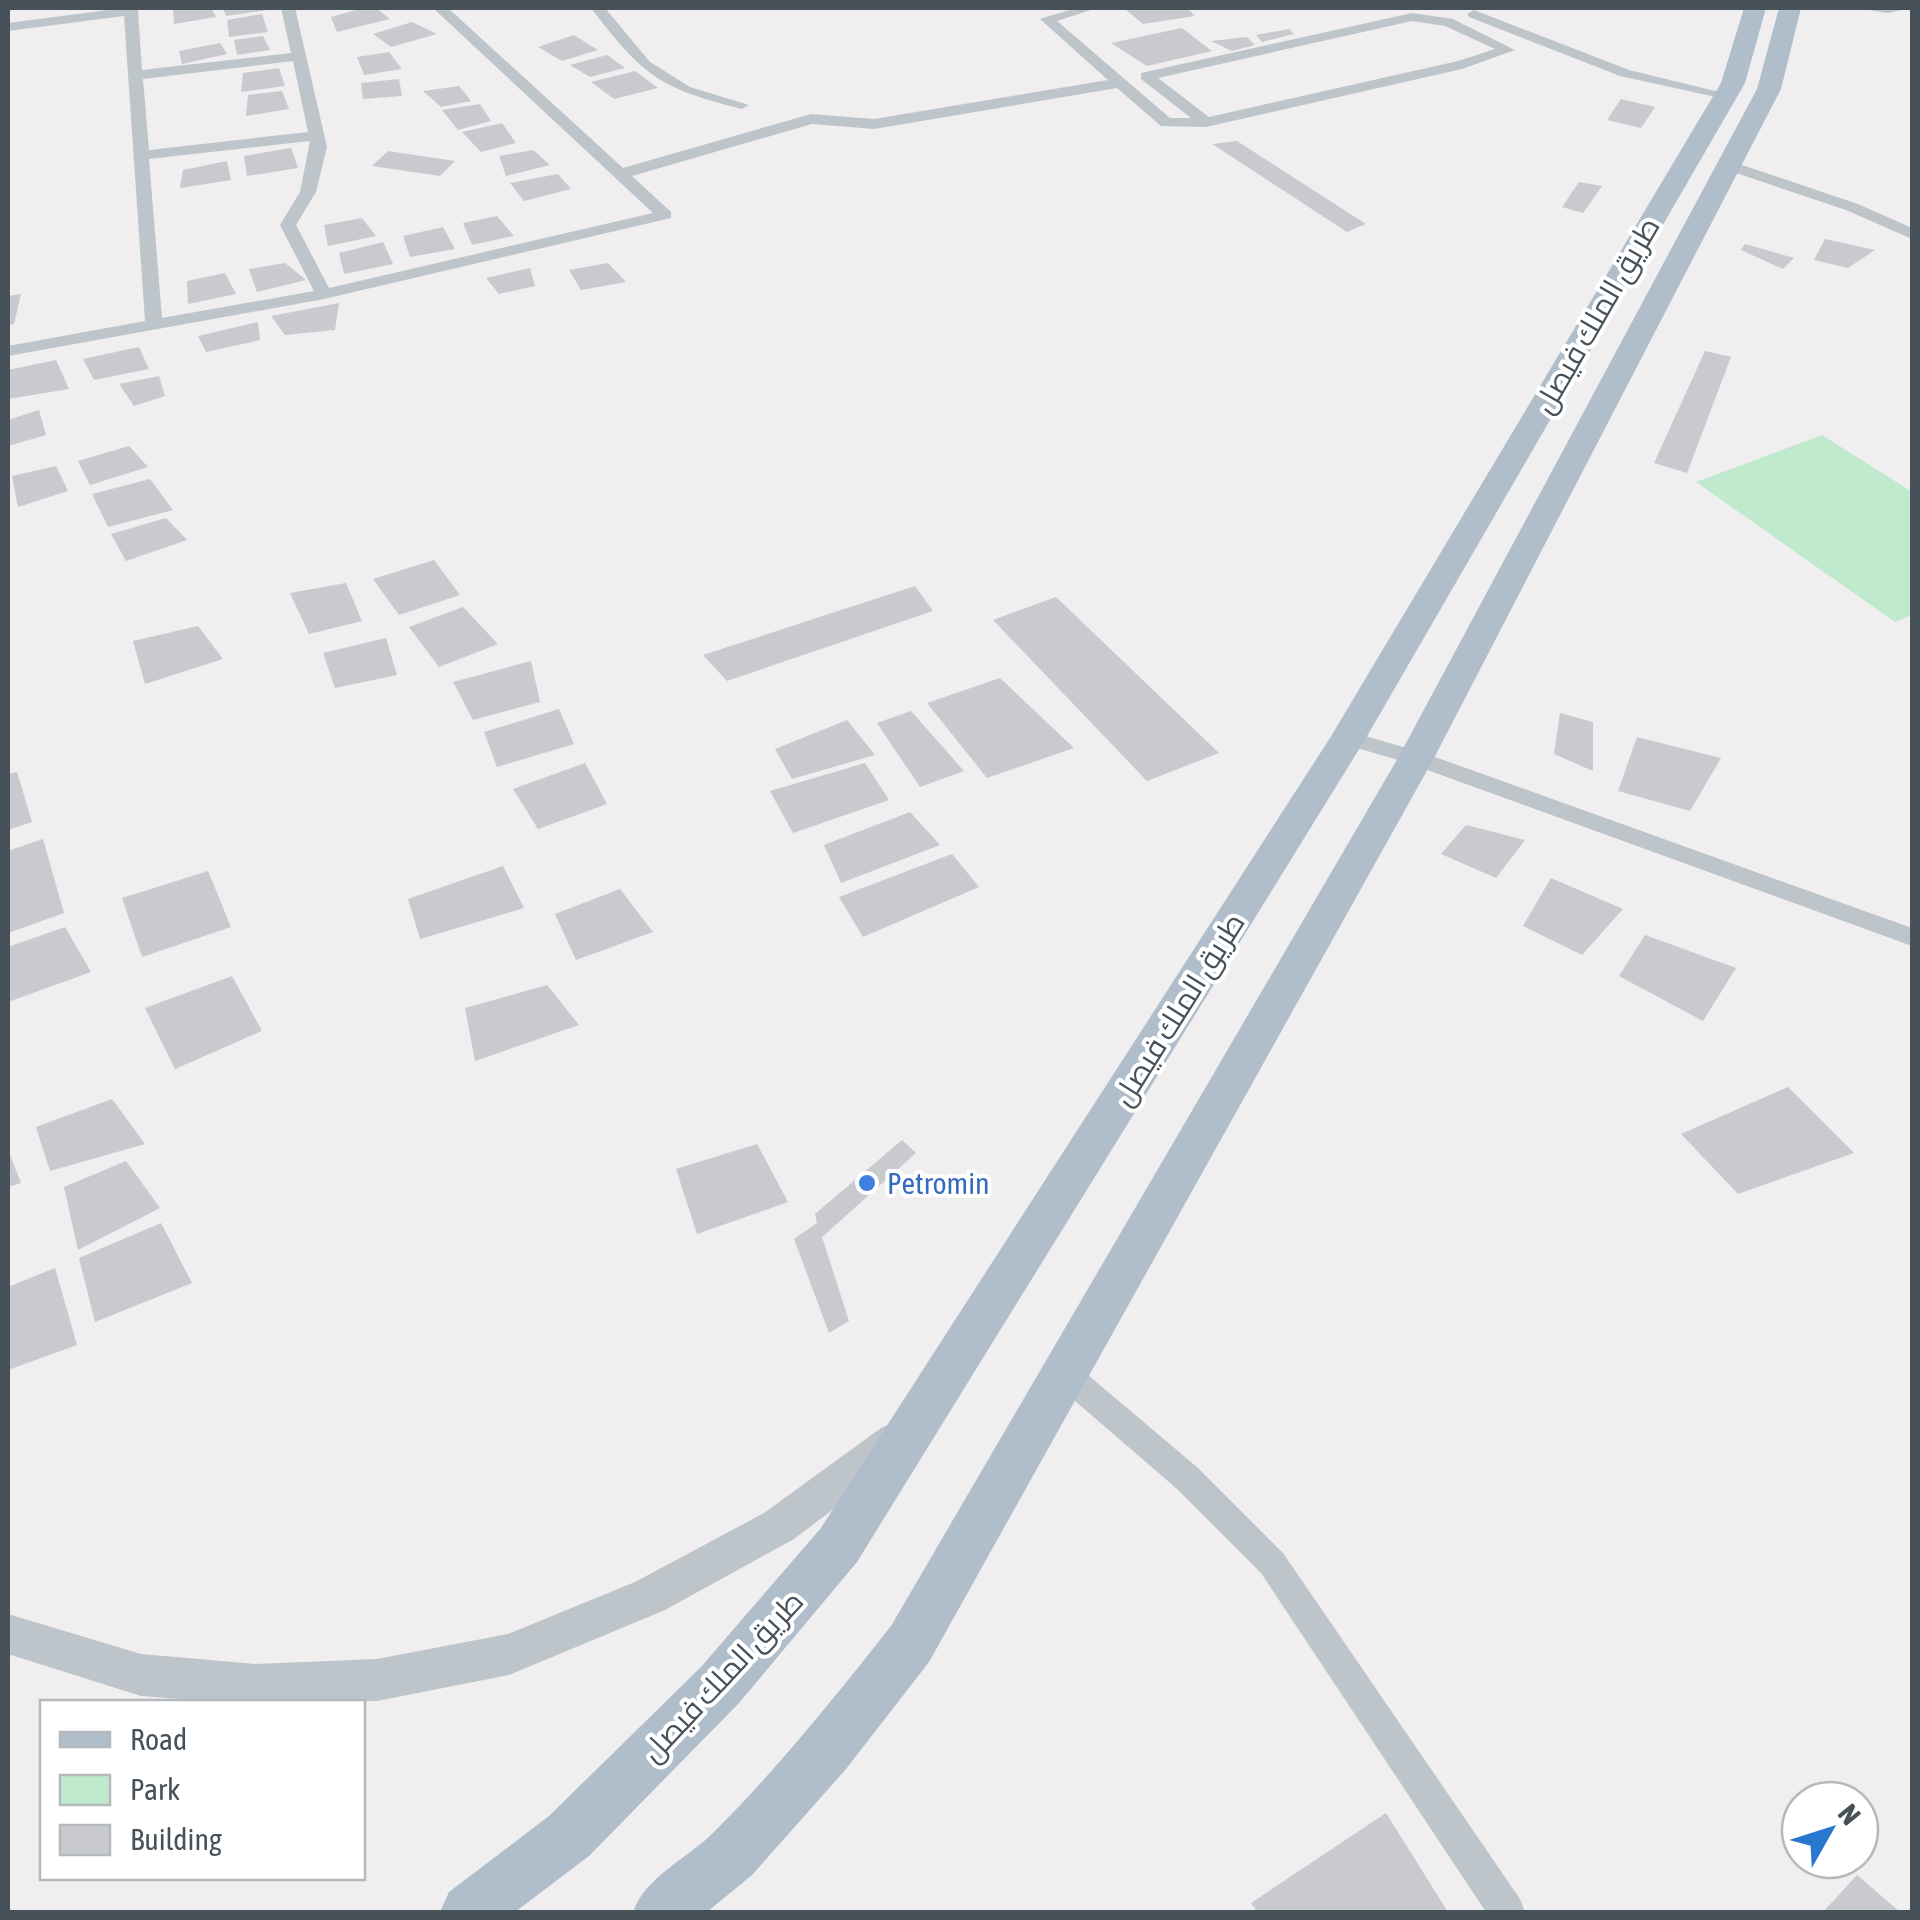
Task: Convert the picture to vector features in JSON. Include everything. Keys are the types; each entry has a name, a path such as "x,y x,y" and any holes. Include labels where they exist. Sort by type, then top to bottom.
{"main road":[{"name":"طريق الملك فيصل","path":"468,1912 568,1836 720,1685 839,1545 1348,738 1725,95 1755,8"},
{"name":"طريق الملك فيصل","path":"662,1912 732,1856 827,1750 910,1644 1416,758 1769,89 1790,8"},
{"path":"688,1912 732,1856"}],"street":[{"path":"288,8 319,147 308,192 288,225 324,294"},
{"path":"8,351 324,294 665,215 440,8"},
{"path":"598,8 645,64 685,90 742,105"},
{"path":"1090,8 1047,19 1166,122 1206,122 1462,65 1508,50 1448,22 1412,17 1146,76 1206,122"},
{"path":"1457,8 1625,73 1725,95"},
{"path":"8,26 130,9 154,324"},
{"path":"136,75 301,56"},
{"path":"622,174 812,119 874,124 1120,83"},
{"path":"142,155 317,136"},
{"path":"1730,166 1852,207 1912,234"},
{"path":"1348,738 1416,758 1912,937"},
{"path":"1064,1373 1187,1478 1272,1563 1507,1912"},
{"path":"8,1634 141,1675 256,1685 377,1680 509,1654 650,1596 779,1526 918,1422"}],"lane":[{"path":"1859,8 1888,12 1909,8"}],"green space":[{"path":"1822,435 1912,492 1912,615 1895,622 1696,482"}],"building":[{"path":"173,8 211,8 216,17 174,24"},
{"path":"223,8 268,8 268,10 226,16"},
{"path":"376,8 390,19 337,32 331,17"},
{"path":"1187,8 1195,16 1143,24 1125,9"},
{"path":"262,14 268,32 229,37 227,20"},
{"path":"412,22 437,34 391,47 373,34"},
{"path":"1182,28 1212,51 1147,66 1111,43"},
{"path":"1289,29 1294,34 1262,42 1256,35"},
{"path":"574,35 598,50 562,61 538,47"},
{"path":"263,36 270,50 237,55 234,40"},
{"path":"1247,37 1255,45 1232,51 1211,41"},
{"path":"220,43 227,54 182,64 179,51"},
{"path":"389,52 402,69 364,75 357,57"},
{"path":"607,55 625,68 590,77 570,65"},
{"path":"279,68 285,86 241,92 243,73"},
{"path":"635,71 658,88 614,99 591,82"},
{"path":"399,79 402,96 363,99 361,83"},
{"path":"459,86 471,101 441,107 423,91"},
{"path":"282,91 289,109 246,116 248,95"},
{"path":"1621,99 1655,107 1641,128 1607,120"},
{"path":"480,104 491,121 458,130 442,110"},
{"path":"502,123 516,143 481,152 462,132"},
{"path":"1237,141 1366,224 1347,232 1212,144"},
{"path":"291,148 298,168 247,176 244,156"},
{"path":"533,150 550,165 506,176 499,156"},
{"path":"388,151 455,161 440,176 372,166"},
{"path":"227,161 231,180 180,188 183,170"},
{"path":"558,174 571,189 524,201 510,183"},
{"path":"1579,182 1602,186 1583,213 1562,207"},
{"path":"497,216 514,236 472,245 463,223"},
{"path":"362,218 376,236 328,246 324,225"},
{"path":"443,227 455,249 410,257 403,236"},
{"path":"1825,239 1875,250 1848,268 1814,260"},
{"path":"383,242 393,264 344,274 339,253"},
{"path":"1745,244 1794,258 1783,269 1741,250"},
{"path":"285,263 306,280 257,292 249,269"},
{"path":"608,263 626,282 581,290 569,270"},
{"path":"530,268 535,286 499,294 486,278"},
{"path":"225,273 236,294 188,304 187,281"},
{"path":"21,294 14,324 8,325 8,296"},
{"path":"339,303 335,330 285,335 271,316"},
{"path":"258,322 260,340 206,352 198,336"},
{"path":"139,347 149,369 94,380 83,359"},
{"path":"1705,351 1731,357 1687,473 1654,463"},
{"path":"56,360 69,389 8,399 8,370"},
{"path":"159,376 165,396 134,406 119,384"},
{"path":"39,410 46,435 8,446 8,420"},
{"path":"129,446 148,467 90,485 78,461"},
{"path":"56,466 68,491 18,507 12,476"},
{"path":"150,479 173,510 108,527 92,494"},
{"path":"166,518 187,540 126,561 111,534"},
{"path":"434,560 460,595 399,615 373,579"},
{"path":"346,583 362,621 309,634 290,593"},
{"path":"915,586 933,611 727,681 703,655"},
{"path":"1056,597 1219,753 1147,781 993,620"},
{"path":"463,607 498,644 439,667 409,627"},
{"path":"198,626 223,659 145,684 133,641"},
{"path":"386,638 397,675 335,688 323,653"},
{"path":"531,661 540,702 473,720 453,682"},
{"path":"1000,678 1074,748 987,778 927,703"},
{"path":"559,709 574,744 497,767 484,732"},
{"path":"911,711 964,771 920,787 877,723"},
{"path":"1560,713 1593,722 1593,771 1554,754"},
{"path":"847,720 875,755 792,779 775,749"},
{"path":"1637,737 1721,758 1690,811 1618,791"},
{"path":"585,763 607,804 538,829 513,789"},
{"path":"865,763 889,800 793,833 770,791"},
{"path":"17,772 32,822 8,830 8,774"},
{"path":"910,812 940,845 841,883 824,845"},
{"path":"1466,825 1525,840 1496,878 1441,854"},
{"path":"43,839 64,913 8,933 8,851"},
{"path":"952,854 979,887 863,937 839,897"},
{"path":"503,866 524,908 420,939 408,899"},
{"path":"208,871 231,927 142,957 122,898"},
{"path":"1551,878 1623,909 1582,955 1523,926"},
{"path":"620,889 653,932 576,960 555,914"},
{"path":"65,927 91,972 8,1002 8,947"},
{"path":"1645,935 1736,968 1703,1021 1619,976"},
{"path":"232,976 262,1031 175,1069 145,1008"},
{"path":"547,985 579,1025 475,1061 465,1008"},
{"path":"1788,1087 1854,1153 1738,1194 1681,1134"},
{"path":"112,1099 145,1144 50,1171 36,1127"},
{"path":"902,1140 916,1153 822,1237 849,1321 829,1333 794,1239 817,1223 815,1214"},
{"path":"757,1144 788,1202 697,1234 676,1169"},
{"path":"8,1150 21,1183 8,1187"},
{"path":"126,1161 160,1208 78,1250 64,1187"},
{"path":"161,1223 192,1283 95,1322 79,1258"},
{"path":"55,1268 77,1345 8,1370 8,1287"},
{"path":"1386,1813 1448,1912 1257,1912 1251,1903"},
{"path":"1852,1880 1863,1880 1900,1912 1823,1912"}],"place":[{"name":"Petromin","path":"867,1183"}]}
